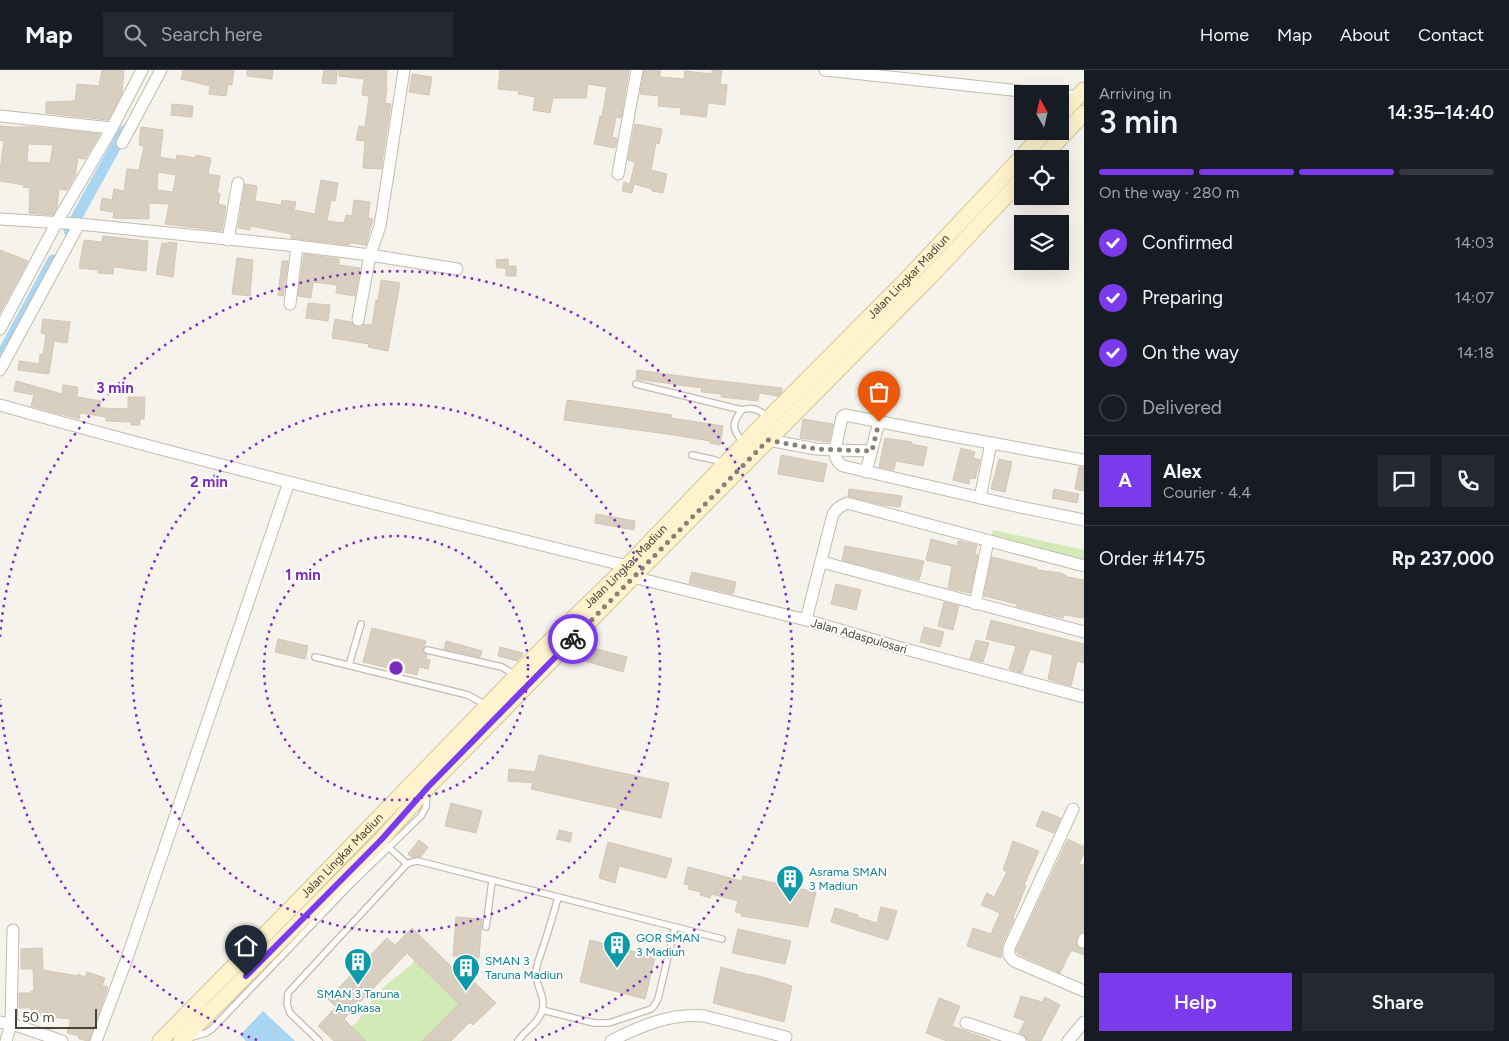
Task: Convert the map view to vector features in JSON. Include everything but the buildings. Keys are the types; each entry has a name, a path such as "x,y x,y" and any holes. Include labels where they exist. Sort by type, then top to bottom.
{"main road":[{"path":"1069,107 1081,94"},
{"path":"1049,150 1084,113"},
{"name":"Jalan Lingkar Madiun","path":"182,1040 307,915 385,844 428,787 630,572 725,464 906,280 1038,140"},
{"name":"Jalan Lingkar Madiun","path":"160,1041 517,676 630,572 768,440 930,277 1014,188"},
{"path":"947,237 959,246"},
{"path":"296,903 307,915"}],"street":[{"path":"0,329 112,128 142,70"},
{"path":"122,143 161,70"},
{"path":"358,320 370,256 380,226 404,70"},
{"path":"618,174 637,70"},
{"path":"825,70 1014,90"},
{"path":"0,116 112,128"},
{"path":"228,240 238,184"},
{"path":"0,219 59,222 297,246 457,269"},
{"path":"0,370 78,224"},
{"path":"290,304 297,246"},
{"name":"Jalan Adaspulosari","path":"0,405 58,422 630,572 1084,697"},
{"path":"1084,460 843,415 835,450 835,457 843,466 1084,520"},
{"path":"866,472 879,422"},
{"path":"768,440 816,449 872,451"},
{"path":"980,498 991,443"},
{"path":"96,1041 133,942 289,482"},
{"path":"806,620 833,514 838,508 848,504 1084,566"},
{"path":"975,604 988,541"},
{"path":"822,562 1084,632"},
{"path":"1073,809 1009,948 1009,955 1014,960 1084,991"},
{"path":"6,1041 5,1023 14,930"},
{"path":"611,1041 639,1027 678,1016 694,1015 786,1037"},
{"path":"1068,1041 1084,1022"},
{"path":"5,1023 62,1041"},
{"path":"966,1023 1020,1041"}],"lane":[{"path":"636,384 742,410 752,408 759,410 769,418"},
{"path":"742,410 734,423 736,434 744,444"},
{"path":"692,455 725,464"},
{"path":"349,665 362,624"},
{"path":"427,650 502,667 517,676"},
{"path":"315,657 468,695 487,706"},
{"path":"182,1040 206,1033 212,1029 341,894 385,844 407,864"},
{"path":"319,1041 290,1013 286,1004 288,994 407,864 412,862 418,861 722,939"},
{"path":"486,927 492,881"},
{"path":"518,1041 522,1034 538,1019 542,1010 542,994 538,985 536,970 558,898"},
{"path":"542,1010 594,1023 609,1023 651,1009 658,1000 675,927"}],"green space":[{"path":"993,530 1084,550 1084,563 991,539"},
{"path":"414,960 459,1004 422,1041 366,1041 351,1027 357,1022 378,992 412,964"}],"water":[{"path":"263,1011 295,1041 246,1041 240,1035"}],"waterway":[{"path":"69,231 124,131"},
{"path":"0,358 53,260"}],"way so far":[{"path":"573,639 768,440 825,450 872,451 879,422"}],"place":[{"name":"Asrama SMAN 3 Madiun","path":"790,903"},
{"name":"GOR SMAN 3 Madiun","path":"617,969"},
{"name":"SMAN 3 Taruna Angkasa","path":"358,986"},
{"name":"SMAN 3 Taruna Madiun","path":"466,992"}],"route":[{"path":"246,976 381,840 428,787 573,639"}]}
